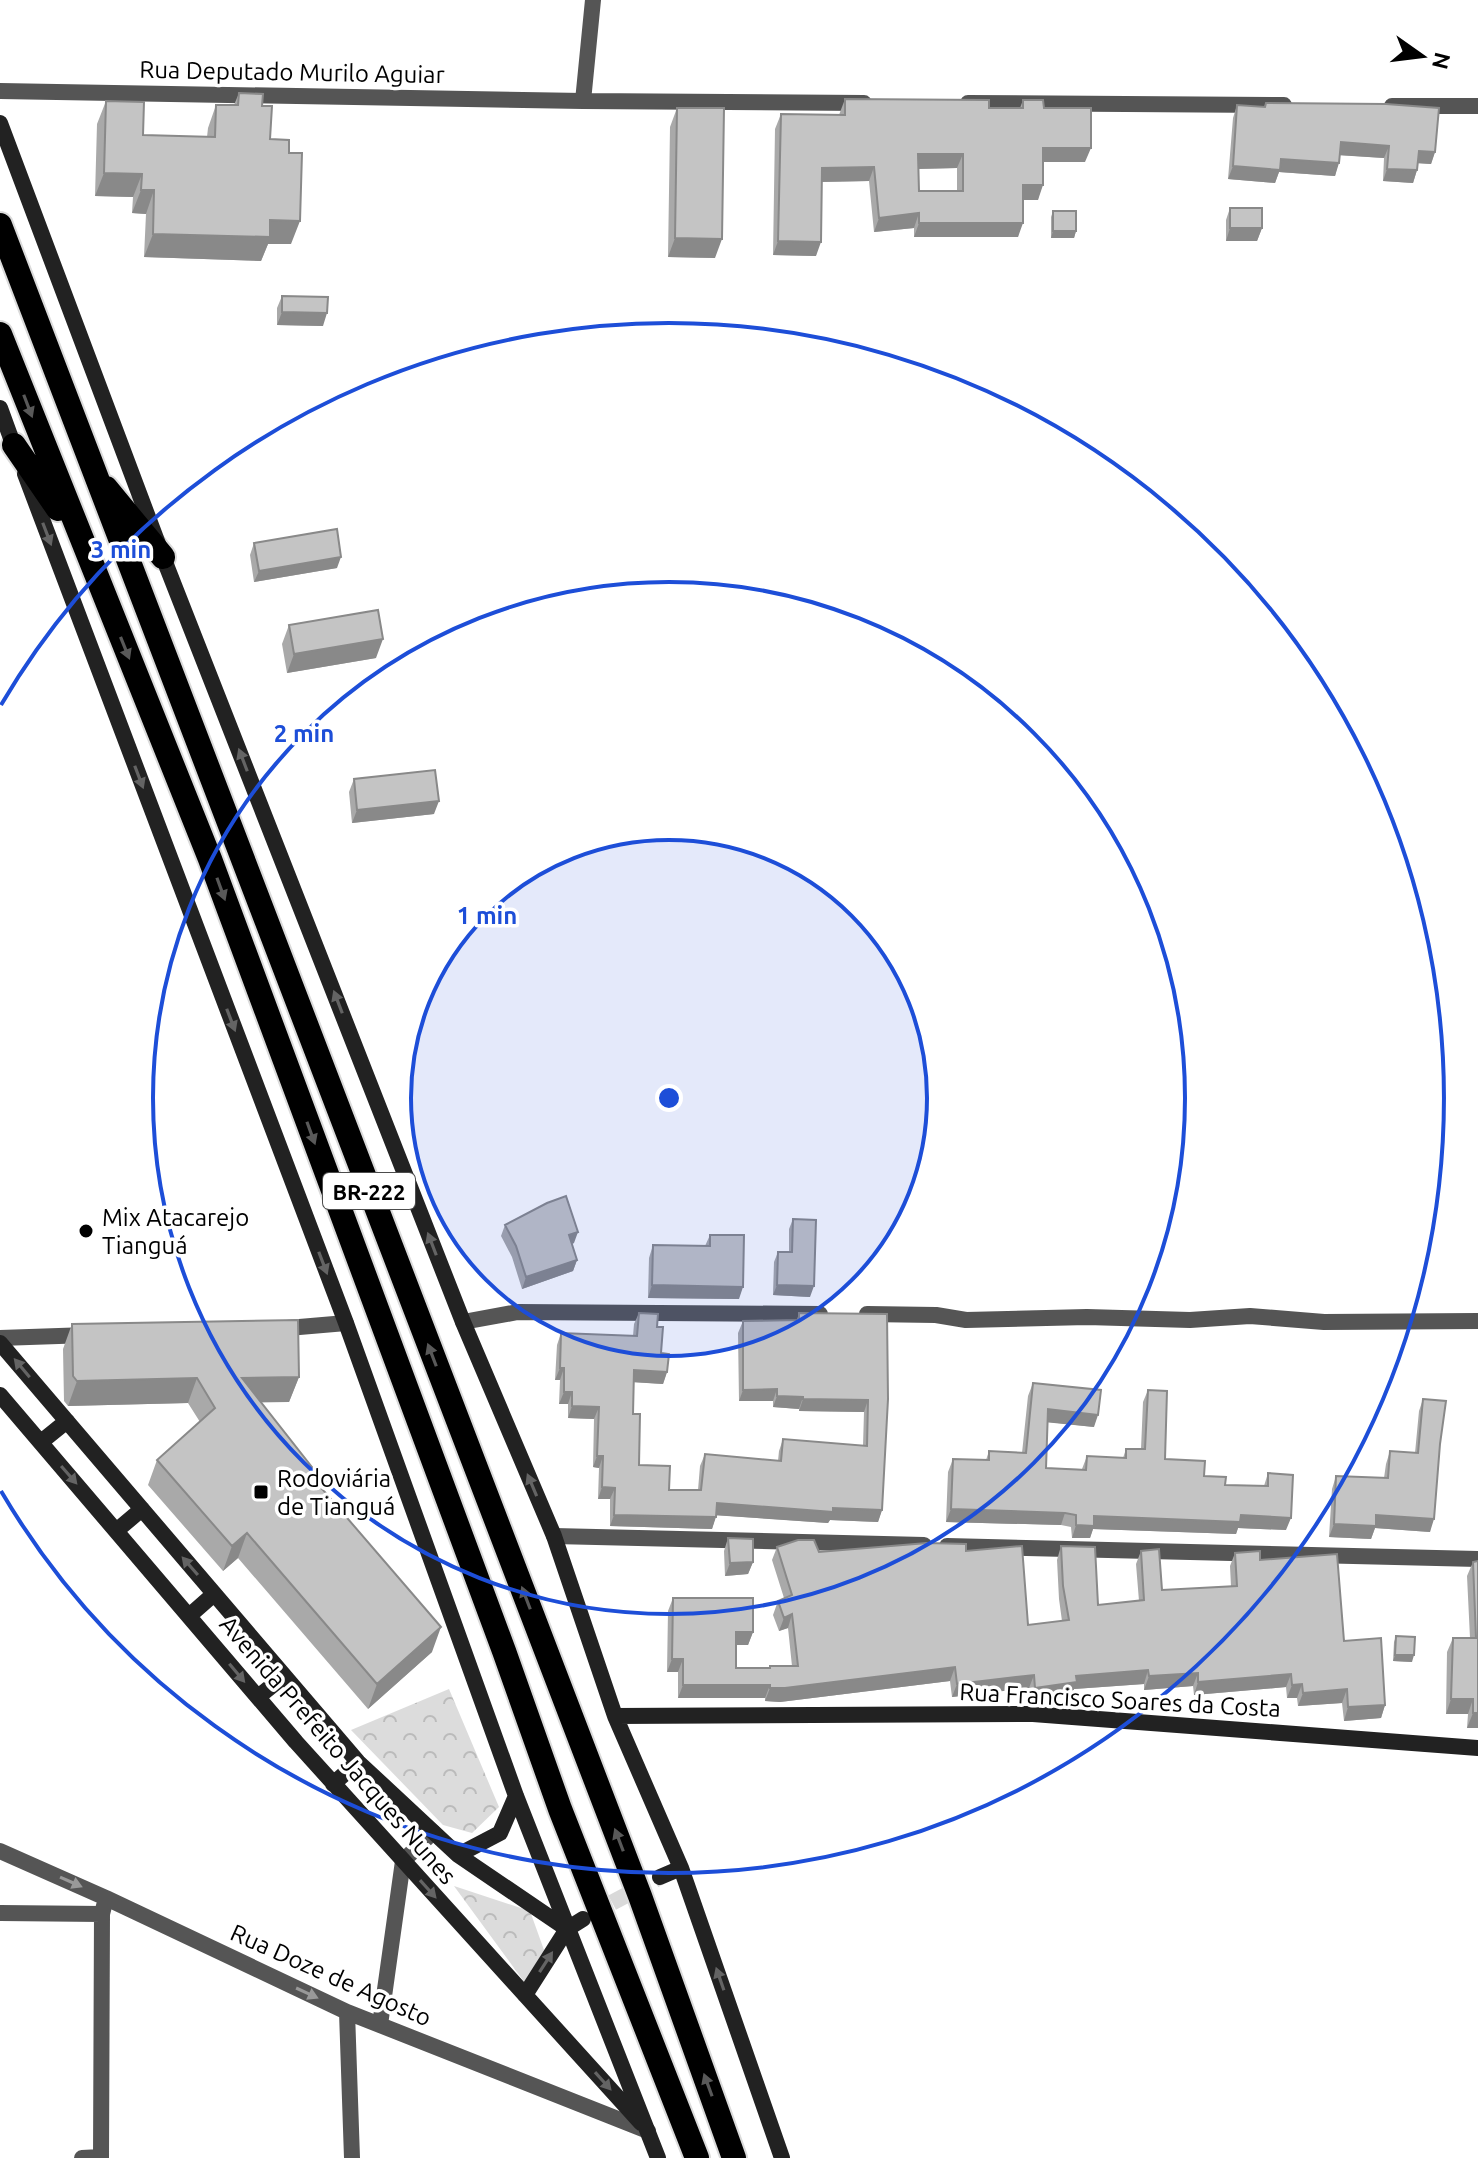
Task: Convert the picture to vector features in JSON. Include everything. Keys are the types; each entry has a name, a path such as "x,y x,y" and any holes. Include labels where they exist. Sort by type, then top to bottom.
{"highway":[{"name":"BR-222","path":"0,225 634,1881 734,2158"},
{"name":"BR-222","path":"0,334 210,859 560,1809 697,2158"},
{"path":"14,445 84,547"},
{"path":"94,474 163,557"}],"main road":[{"path":"0,123 163,557 463,1322 554,1536 615,1716 681,1868 782,2158"},
{"name":"BR-222","path":"0,408 346,1323 516,1796 658,2158"},
{"name":"Avenida Prefeito Jacques Nunes","path":"0,1340 358,1762 458,1855 567,1929"},
{"name":"Avenida Prefeito Jacques Nunes","path":"0,1395 333,1784 648,2131"},
{"path":"41,1442 67,1421"},
{"path":"116,1531 142,1509"},
{"path":"189,1616 214,1594"},
{"path":"258,1697 284,1676"},
{"name":"Rua Francisco Soares da Costa","path":"615,1716 1033,1714 1478,1748"},
{"path":"333,1784 358,1762"},
{"path":"458,1855 500,1833 516,1796"},
{"path":"660,1877 681,1868"},
{"path":"525,1995 567,1929 583,1919"}],"street":[{"path":"583,101 593,0"},
{"name":"Rua Deputado Murilo Aguiar","path":"0,91 887,103"},
{"path":"951,103 1302,105"},
{"path":"1382,106 1478,106"},
{"path":"463,1322 518,1312 936,1315 966,1320 1087,1317 1190,1320 1250,1316 1324,1322 1478,1321"},
{"path":"264,1329 346,1323"},
{"path":"0,1340 109,1334"},
{"path":"554,1536 1478,1559"},
{"path":"380,2025 403,1861 433,1832"},
{"name":"Rua Doze de Agosto","path":"0,1851 104,1906 347,2012 648,2131"},
{"path":"0,1913 104,1906 101,2157 82,2158"},
{"path":"347,2012 352,2158"}],"green space":[{"path":"449,1689 499,1807 472,1833 443,1825 351,1730"},
{"path":"454,1886 530,1911 544,1950 525,1983"}],"building":[{"path":"239,93 263,94 262,106 272,106 270,139 289,140 289,153 302,153 300,221 270,220 270,237 153,234 154,190 141,190 142,174 104,173 106,101 144,102 143,135 215,137 216,105 238,105"},
{"path":"845,99 989,100 989,108 1023,108 1023,100 1043,100 1044,108 1091,108 1091,148 1043,148 1043,185 1023,185 1023,223 919,223 919,213 879,218 874,167 822,168 821,242 778,241 781,114 845,115","holes":["918,154 963,154 963,191 919,191"]},
{"path":"1266,103 1386,104 1439,108 1435,152 1419,151 1417,170 1387,169 1389,146 1341,142 1339,163 1281,159 1280,170 1233,166 1237,105 1265,107"},
{"path":"677,108 724,108 722,239 675,238"},
{"path":"1230,208 1262,208 1262,228 1230,228"},
{"path":"1053,211 1076,211 1076,231 1053,231"},
{"path":"282,296 328,297 327,313 282,312"},
{"path":"337,529 341,557 259,571 254,543"},
{"path":"378,610 383,639 294,654 289,625"},
{"path":"435,770 439,801 357,810 354,779"},
{"path":"566,1196 578,1232 569,1235 577,1260 526,1277 505,1225"},
{"path":"793,1219 816,1220 814,1286 777,1285 778,1252 792,1252"},
{"path":"710,1235 744,1235 743,1287 652,1285 653,1245 710,1246"},
{"path":"639,1313 658,1314 657,1327 663,1327 661,1353 669,1354 667,1372 634,1370 633,1414 640,1414 639,1465 670,1466 669,1490 701,1490 705,1454 781,1461 783,1439 867,1446 868,1400 803,1399 777,1396 777,1389 743,1390 743,1321 799,1320 799,1313 887,1314 888,1399 882,1510 833,1508 833,1512 717,1503 716,1517 614,1515 615,1488 602,1487 603,1456 597,1456 599,1407 572,1406 572,1392 564,1392 564,1368 560,1368 561,1333 637,1336"},
{"path":"298,1320 299,1377 242,1378 315,1471 311,1476 441,1627 377,1684 247,1533 232,1546 157,1460 215,1408 197,1378 77,1381 73,1376 72,1324"},
{"path":"1033,1383 1101,1390 1098,1415 1048,1409 1046,1468 1086,1470 1087,1456 1126,1458 1126,1449 1145,1449 1148,1390 1167,1391 1165,1459 1205,1461 1204,1476 1226,1477 1225,1485 1268,1486 1268,1473 1293,1475 1291,1518 1241,1515 1240,1522 1094,1516 1094,1526 1076,1525 1076,1515 1065,1513 951,1509 953,1459 989,1460 989,1451 1026,1453"},
{"path":"1423,1399 1446,1401 1434,1519 1376,1515 1376,1526 1334,1524 1336,1476 1388,1478 1390,1451 1418,1453"},
{"path":"728,1538 753,1539 753,1562 730,1563"},
{"path":"798,1540 814,1540 819,1552 927,1543 966,1544 966,1551 1022,1546 1028,1625 1069,1620 1061,1546 1095,1547 1098,1605 1144,1600 1141,1551 1159,1549 1162,1590 1237,1586 1235,1553 1260,1551 1260,1560 1337,1554 1344,1641 1381,1638 1385,1705 1348,1707 1347,1689 1303,1693 1302,1684 1292,1685 1291,1674 1198,1682 1198,1673 1149,1676 1148,1670 1076,1676 1077,1682 1035,1688 1034,1675 957,1684 955,1667 785,1688 770,1688 770,1685 683,1685 683,1659 672,1659 673,1598 753,1598 753,1632 736,1632 736,1668 798,1666 792,1614 784,1618 778,1601 792,1595 777,1547"},
{"path":"1478,1561 1478,1713 1473,1713 1473,1699 1451,1699 1453,1638 1476,1638 1473,1562"},
{"path":"1396,1636 1415,1637 1414,1655 1395,1655"}],"tunnel":[{"path":"591,1914 660,1877"}],"place":[{"name":"Mix Atacarejo Tianguá","path":"86,1231"},
{"name":"Rodoviária de Tianguá","path":"261,1492"}]}
